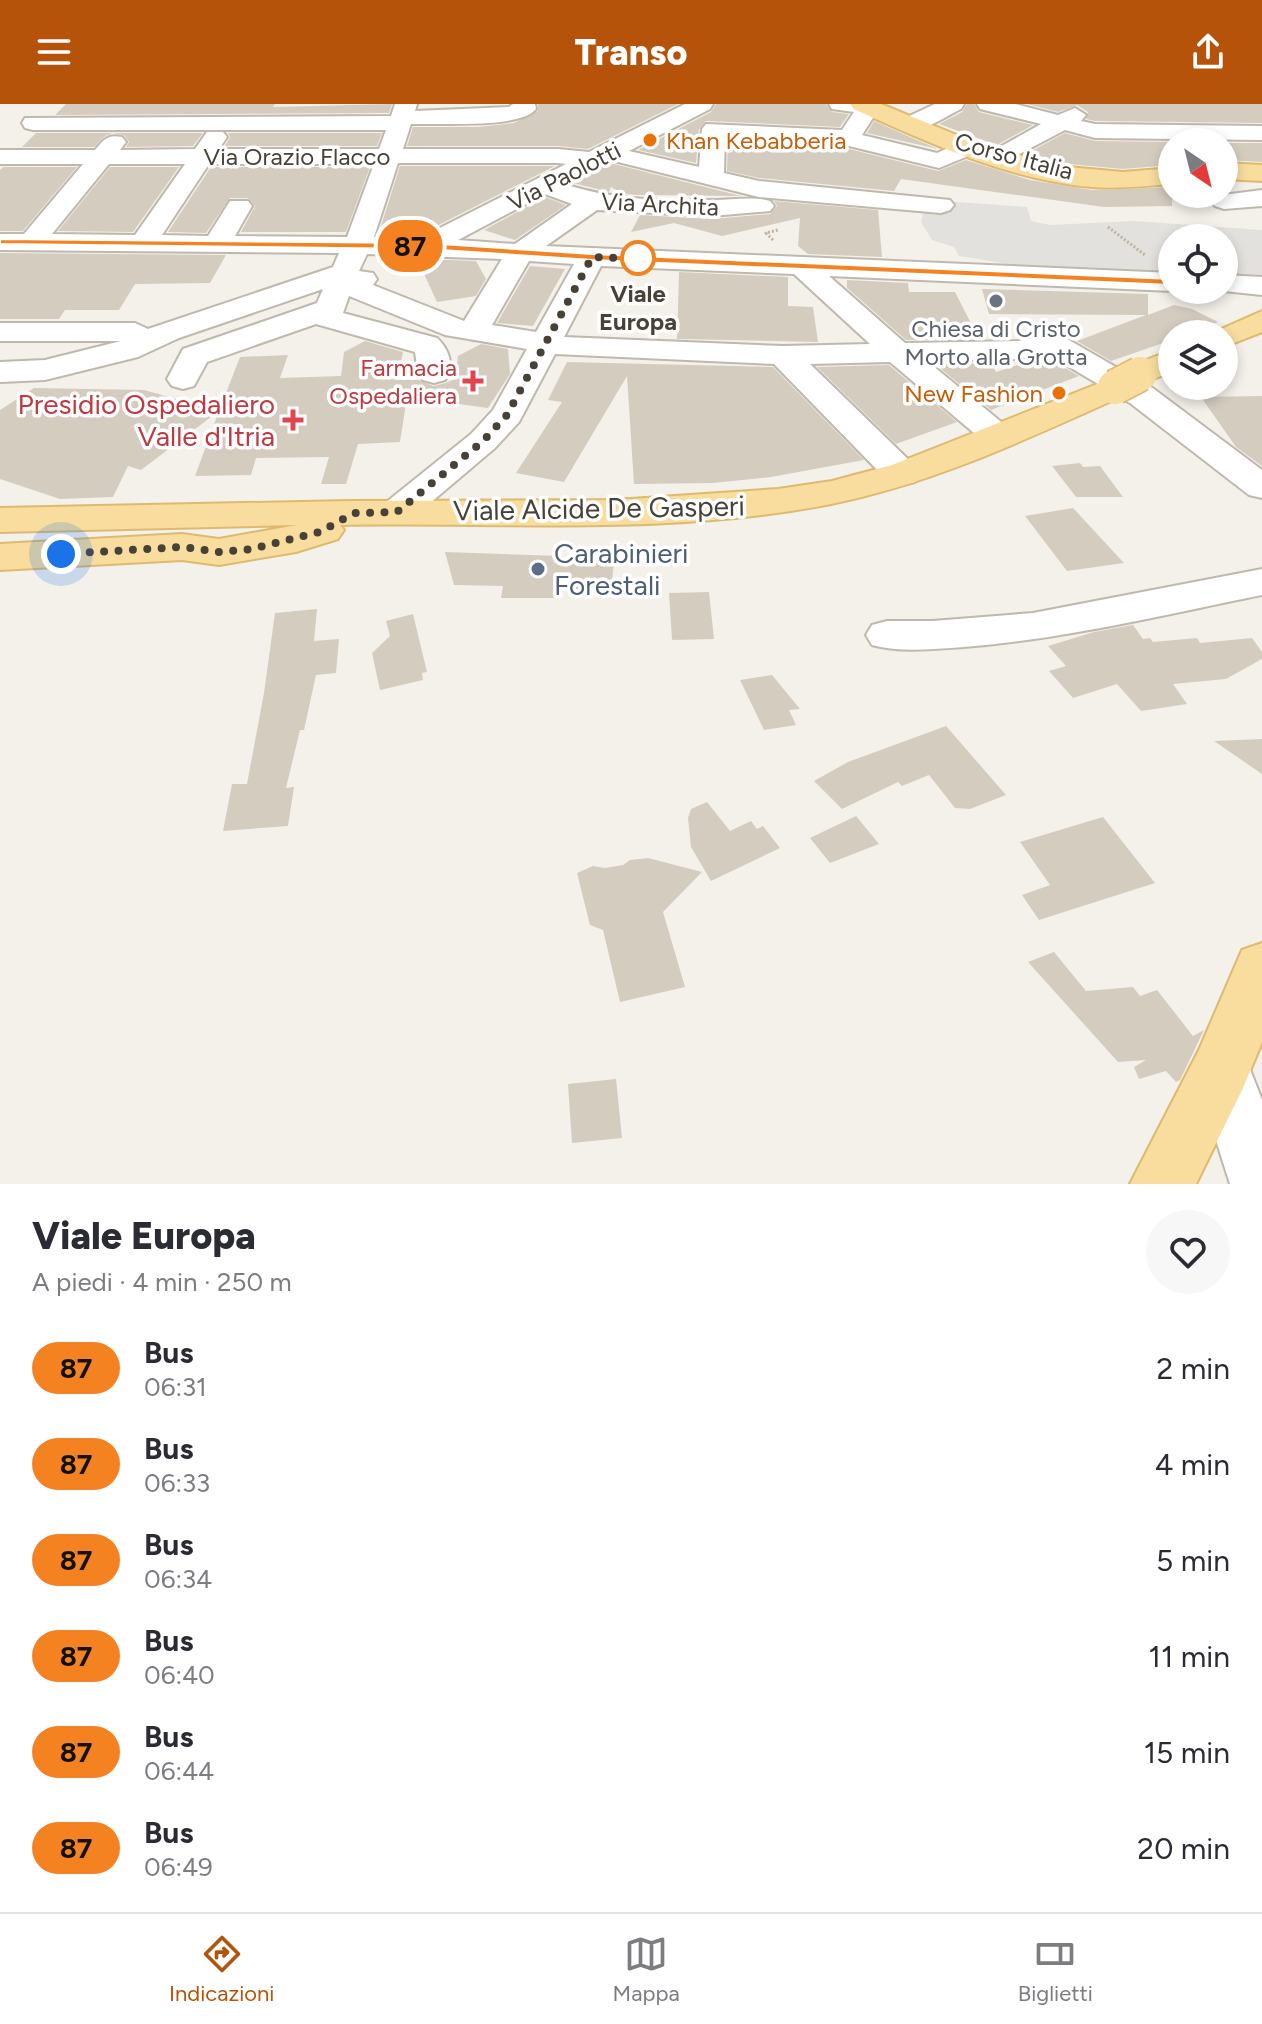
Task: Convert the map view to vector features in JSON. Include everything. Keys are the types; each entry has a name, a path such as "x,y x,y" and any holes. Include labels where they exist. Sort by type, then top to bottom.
{"main road":[{"name":"Corso Italia","path":"865,106 970,147 1058,173 1120,180 1158,177"},
{"path":"1238,172 1262,173"},
{"path":"1238,331 1262,320"},
{"name":"Viale Alcide De Gasperi","path":"0,520 397,512 615,513 738,507 833,491 956,457 1158,366"},
{"path":"0,557 182,547 219,552 282,543 320,532 354,513"},
{"path":"182,547 208,539 246,515"},
{"path":"1162,1184 1222,1068 1262,968"}],"street":[{"path":"9,121 51,104"},
{"path":"820,137 822,133 850,136 865,106 840,104"},
{"path":"911,124 953,104"},
{"path":"988,104 1095,131 1259,140"},
{"path":"1000,157 1095,104"},
{"path":"29,113 512,114 524,107"},
{"path":"698,107 795,119 796,136"},
{"name":"Via Paolotti","path":"337,292 698,107"},
{"path":"1220,111 1259,140"},
{"path":"0,155 29,113"},
{"path":"32,242 137,113"},
{"path":"144,242 232,113"},
{"path":"337,292 403,115"},
{"path":"711,177 714,129 849,139 939,161 970,147"},
{"path":"815,194 821,179 842,155 849,139"},
{"path":"1238,147 1259,140"},
{"path":"1026,143 1048,147 1158,151"},
{"name":"Via Orazio Flacco","path":"0,155 602,157 711,177 760,198"},
{"name":"Via Archita","path":"545,186 592,202 712,208 760,198"},
{"path":"936,214 873,200 815,194 760,198 789,246 898,353 999,437"},
{"path":"1262,198 1226,211 1262,224"},
{"path":"472,333 520,253 592,202"},
{"path":"217,243 239,206"},
{"path":"0,242 217,243 337,292 426,345 433,351 434,373"},
{"path":"183,379 194,356 337,292 425,246 592,257 789,246 1157,273"},
{"path":"397,512 483,441 507,415 592,257"},
{"path":"231,310 248,274 263,267 337,292"},
{"path":"1238,285 1262,286"},
{"path":"0,372 45,370 127,350 231,310 337,292 367,292 472,333 570,347 783,355 1018,350 1051,343 1142,396 1262,487"},
{"path":"0,332 168,332"},
{"path":"783,355 902,474"},
{"path":"887,635 933,635 1033,627 1262,582"},
{"path":"1222,1068 1261,1184"}],"path":[{"path":"1108,227 1157,273"}],"shaded area":[{"path":"927,200 1027,207 1031,221 1050,225 1134,221 1177,224 1158,224 1158,275 1051,271 959,256 954,247 932,240 921,222"},
{"path":"1238,228 1262,230 1262,280 1238,279"}],"building":[{"path":"66,104 275,104 273,107 392,104 389,113 55,115"},
{"path":"538,104 678,104 588,149 558,146 407,146 413,127 478,127 514,123 538,111"},
{"path":"716,104 826,104 832,112 849,114 840,127 706,121 699,129 696,163 638,150 711,112"},
{"path":"967,104 974,104 979,112 1033,125 997,145 939,124 962,112"},
{"path":"1027,104 1262,104 1262,123 1095,121 1086,119 1088,112 1077,105 1058,112"},
{"path":"874,121 910,137 938,149 867,133"},
{"path":"36,133 113,133 94,147 22,147"},
{"path":"113,133 203,133 193,146 126,147 129,142 124,135"},
{"path":"228,133 382,133 377,146 225,146 230,137"},
{"path":"1065,133 1095,141 1158,142 1158,166 1123,169 1058,163 1026,154"},
{"path":"728,140 849,149 938,171 966,160 1030,180 1092,190 1158,188 1158,206 1104,207 901,179 894,191 759,178 727,171"},
{"path":"1238,143 1262,143 1262,162 1238,161"},
{"path":"610,163 741,196 623,194 611,187 609,192 573,183"},
{"path":"400,166 555,166 419,235 379,232"},
{"path":"3,167 77,167 23,231 0,231 0,170"},
{"path":"110,167 179,167 133,232 58,231"},
{"path":"211,167 370,167 346,232 241,232 255,206 248,198 230,198 206,233 168,232"},
{"path":"545,197 566,205 515,240 484,230"},
{"path":"774,201 878,210 882,257 808,254 798,246 800,218 722,236 674,223 631,232 640,215 712,219 770,214 777,206"},
{"path":"0,253 226,255 210,283 135,284 119,310 65,310 59,319 0,319"},
{"path":"418,261 476,261 486,279 476,296 437,302"},
{"path":"530,266 565,269 533,326 497,323"},
{"path":"679,272 788,277 788,306 813,307 818,342 677,339"},
{"path":"847,280 908,283 909,292 955,292 979,339 906,340 847,288"},
{"path":"982,289 1148,294 1148,315 1174,305 1192,309 1214,320 1158,320 1158,345 1111,361 1077,341 1146,315 989,314"},
{"name":"Presidio Ospedaliero Valle d'Itria","path":"365,341 403,352 397,380 419,380 433,386 455,379 458,356 481,344 508,349 510,374 488,408 407,397 400,442 358,444 346,484 321,484 329,457 256,458 251,475 195,476 240,357 288,355 280,378 341,376 344,352"},
{"path":"1045,356 1079,376 991,410 935,364 991,363 996,372"},
{"path":"567,362 773,367 864,460 771,477 713,483 634,484 627,376 564,482 516,473 562,402 548,400"},
{"path":"889,365 957,422 896,444 817,367"},
{"path":"34,388 144,390 219,411 141,470 128,466 113,497 60,499 0,479 0,410"},
{"path":"1238,396 1262,396 1262,466 1236,447 1203,400 1238,400"},
{"path":"1080,463 1083,467 1100,466 1123,497 1076,497 1052,466"},
{"path":"1073,508 1124,563 1067,571 1025,516"},
{"path":"445,552 561,556 561,562 614,562 611,590 558,589 558,598 501,598 503,586 454,585"},
{"path":"709,592 714,639 672,640 669,593"},
{"path":"317,609 314,641 339,639 336,673 316,675 304,730 300,730 286,788 294,787 288,826 223,831 232,784 247,784 275,613"},
{"path":"413,614 427,672 422,673 423,680 380,690 372,653 390,636 386,621"},
{"path":"1133,625 1143,639 1150,638 1153,642 1197,638 1200,643 1252,638 1262,652 1262,659 1226,679 1173,684 1187,704 1141,711 1117,684 1073,698 1049,671 1066,666 1048,646 1094,632"},
{"path":"772,675 800,709 789,710 796,725 764,730 740,680"},
{"path":"946,726 1006,795 970,809 955,808 929,775 902,786 898,782 842,809 814,781 848,762"},
{"path":"1262,739 1262,774 1214,741"},
{"path":"707,802 730,831 751,821 757,829 763,826 780,848 711,881 691,847 688,818 691,809"},
{"path":"856,816 879,844 830,863 810,838"},
{"path":"1103,817 1155,883 1039,920 1022,895 1050,885 1020,842"},
{"path":"648,858 702,872 663,912 685,987 620,1002 603,930 590,925 577,873 593,866 605,868"},
{"path":"1054,952 1086,991 1133,987 1140,996 1157,990 1193,1036 1204,1030 1180,1080 1176,1082 1166,1071 1139,1079 1134,1067 1146,1060 1118,1062 1028,962"},
{"path":"616,1079 622,1138 572,1143 568,1084"}],"bus line":[{"name":"87","path":"0,242 425,246 592,257 1158,281"}],"place":[{"name":"Khan Kebabberia","path":"650,140"},
{"name":"Viale Europa","path":"638,258"},
{"name":"Chiesa di Cristo Morto alla Grotta","path":"996,301"},
{"name":"Farmacia Ospedaliera","path":"473,381"},
{"name":"New Fashion","path":"1059,393"},
{"name":"Presidio Ospedaliero Valle d'Itria","path":"293,420"},
{"name":"Carabinieri Forestali","path":"538,569"}],"route":[{"path":"61,554 182,547 219,552 252,549 320,532 354,513 397,512 483,441 507,415 592,257 652,259 638,258"}]}
